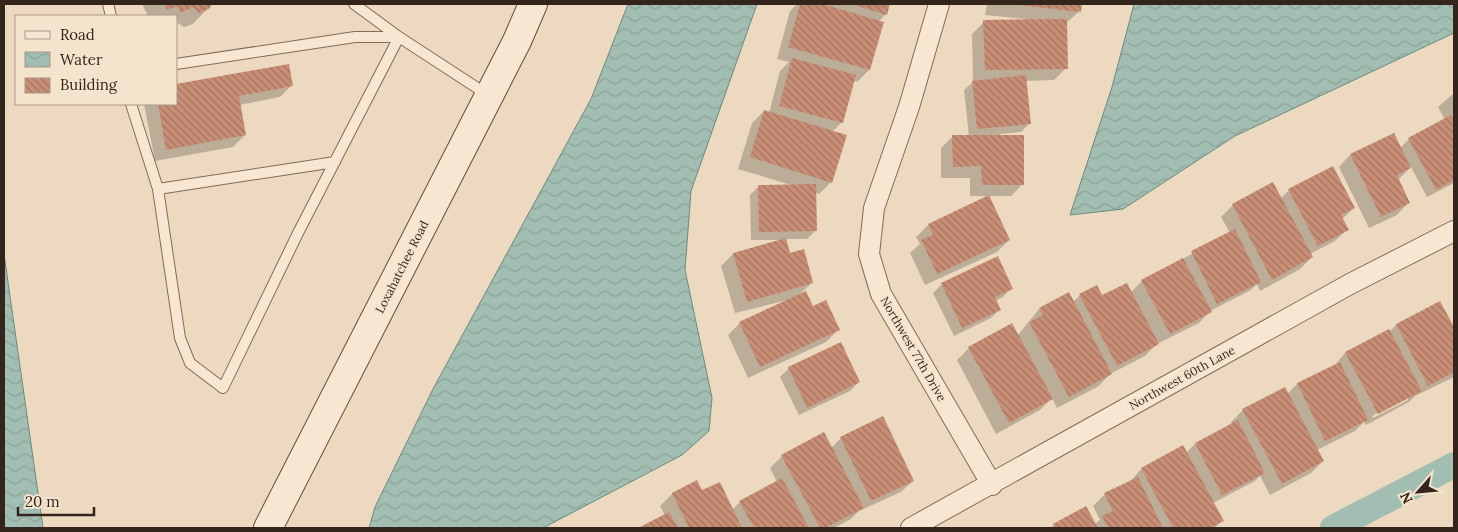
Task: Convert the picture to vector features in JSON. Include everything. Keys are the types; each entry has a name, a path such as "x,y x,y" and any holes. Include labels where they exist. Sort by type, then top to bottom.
{"main road":[{"name":"Loxahatchee Road","path":"268,528 517,41 533,4"}],"street":[{"name":"Northwest 77th Drive","path":"939,4 909,107 874,208 870,254 881,294 992,485"},
{"name":"Northwest 60th Lane","path":"911,528 992,485 1350,284 1454,232"}],"lane":[{"path":"354,4 399,37 489,95"},
{"path":"178,64 355,37 399,37"},
{"path":"131,105 158,189 180,338 190,363 223,388 399,37"},
{"path":"158,189 335,162"}],"water":[{"path":"628,4 757,4 691,191 685,270 712,398 709,431 682,455 543,528 369,528 375,507 433,389 591,99"},
{"path":"1134,4 1454,4 1454,33 1235,136 1123,209 1070,215 1112,87"},
{"path":"4,254 43,528 4,528"}],"building":[{"path":"164,4 212,4 209,9 199,13 193,7 180,13 178,6 167,10"},
{"path":"800,4 822,4 884,22 870,70 788,47"},
{"path":"851,4 890,4 887,15"},
{"path":"1010,4 1082,4 1081,12"},
{"path":"1067,19 1068,69 985,70 983,20"},
{"path":"792,58 856,75 843,123 779,106"},
{"path":"289,64 293,86 239,96 246,135 166,150 158,105 178,105 178,84"},
{"path":"1026,75 1031,124 977,129 972,81"},
{"path":"764,110 847,135 832,183 750,157"},
{"path":"1451,115 1454,121 1454,180 1436,190 1408,138"},
{"path":"1394,133 1411,168 1397,175 1410,203 1381,217 1350,154"},
{"path":"952,135 1024,135 1024,185 982,185 981,166 953,167"},
{"path":"1333,166 1355,208 1341,215 1349,230 1318,246 1288,189"},
{"path":"1273,182 1313,257 1272,280 1232,204"},
{"path":"816,184 817,231 759,232 758,185"},
{"path":"989,195 1010,240 937,274 921,240 933,235 928,224"},
{"path":"1235,229 1261,282 1217,304 1191,251"},
{"path":"786,238 790,253 804,249 813,283 747,302 733,253"},
{"path":"998,256 1013,289 995,297 1001,310 962,328 941,283"},
{"path":"1183,258 1212,312 1170,334 1141,280"},
{"path":"1127,283 1159,344 1117,366 1079,294 1097,285 1102,295"},
{"path":"806,291 813,306 826,300 840,330 760,367 739,322"},
{"path":"1069,292 1112,374 1069,397 1029,322 1043,315 1039,308"},
{"path":"1440,301 1454,327 1454,372 1428,386 1396,324"},
{"path":"1012,323 1053,399 1009,423 968,347"},
{"path":"1389,329 1422,391 1378,414 1345,352"},
{"path":"841,342 860,382 807,408 788,367"},
{"path":"1340,362 1368,420 1325,441 1297,383"},
{"path":"1285,387 1324,461 1282,484 1242,409"},
{"path":"883,416 914,481 871,501 840,437"},
{"path":"1238,420 1265,473 1222,495 1195,443"},
{"path":"824,432 864,508 825,528 820,528 781,455"},
{"path":"1183,445 1224,521 1210,528 1173,528 1141,468"},
{"path":"1138,477 1163,528 1108,528 1102,516 1113,511 1104,493"},
{"path":"782,478 809,528 754,528 739,501"},
{"path":"697,480 702,490 720,482 742,528 689,528 672,493"},
{"path":"1086,506 1098,528 1055,528 1053,524"},
{"path":"669,512 678,528 638,528"}],"waterway":[{"path":"1333,528 1454,465"}]}
